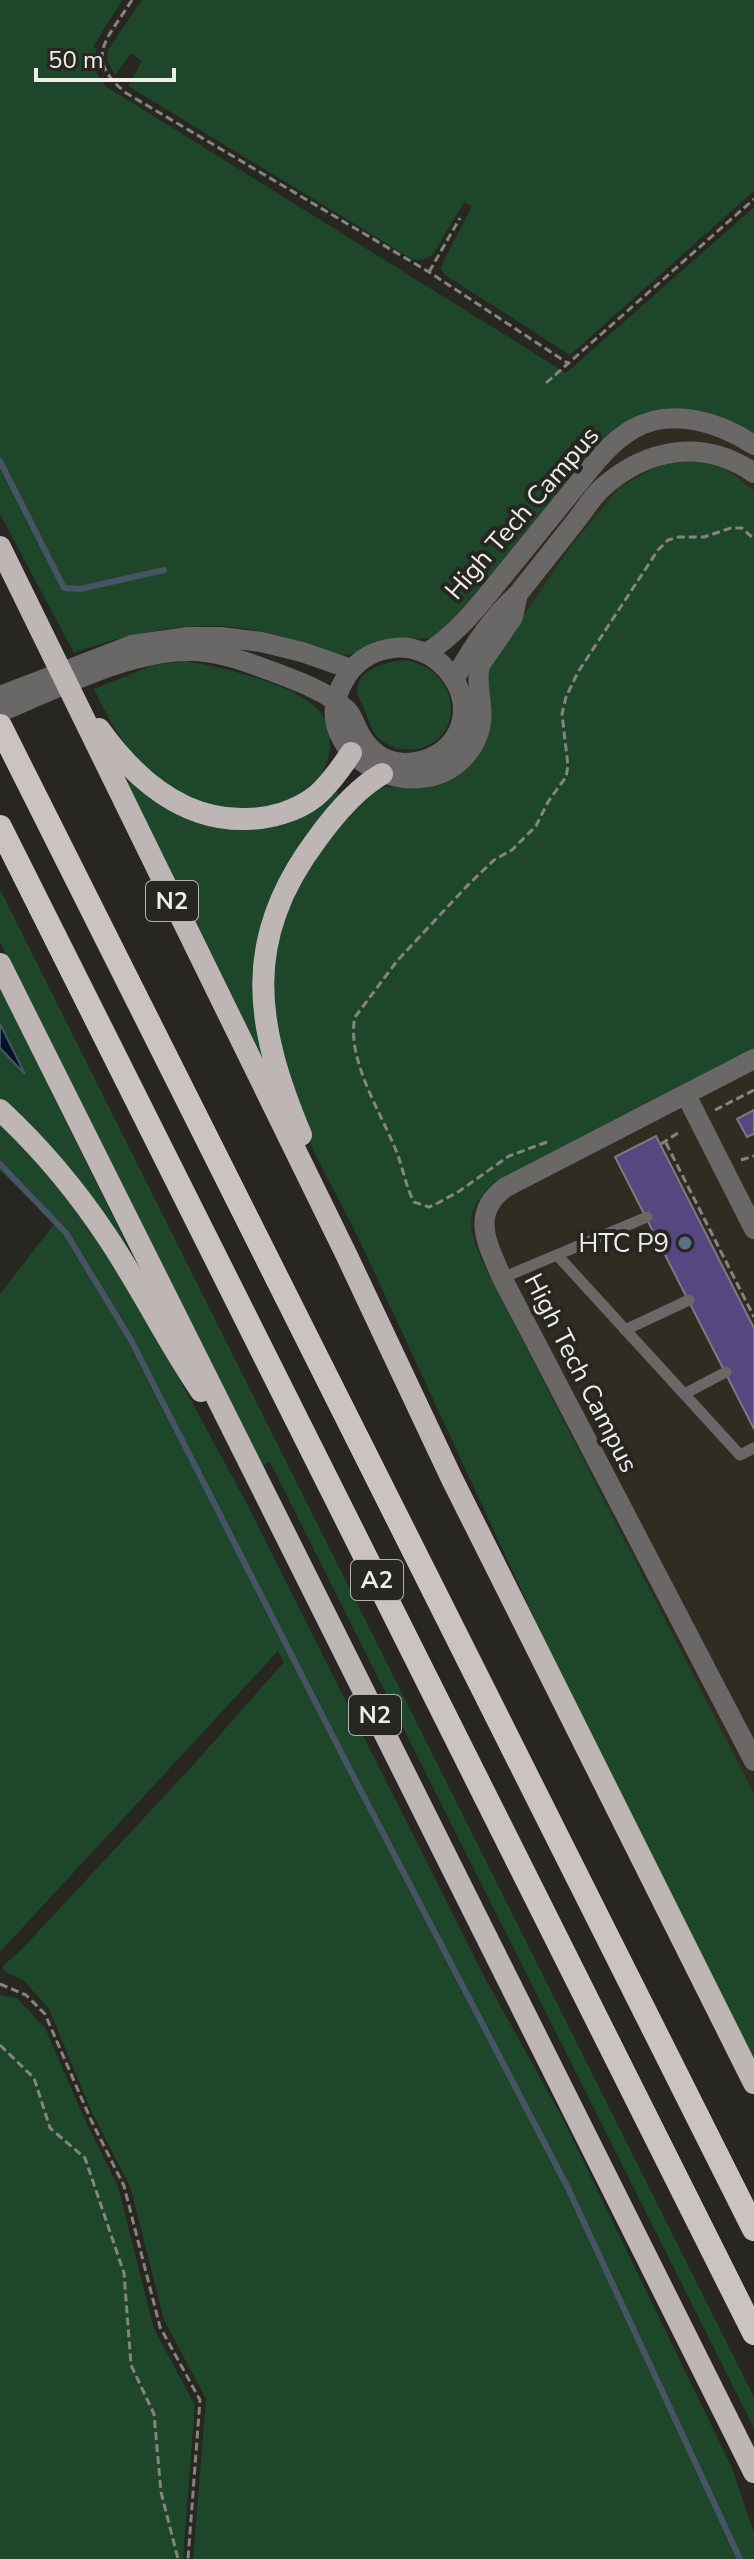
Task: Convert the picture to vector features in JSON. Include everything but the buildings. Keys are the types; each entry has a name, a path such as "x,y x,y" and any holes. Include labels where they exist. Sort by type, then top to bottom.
{"highway":[{"name":"N2","path":"0,546 90,716 114,750 138,775 167,798 211,817 239,820 268,818 315,797 351,753"},
{"name":"N2","path":"0,546 346,1254 452,1479 754,2083"},
{"name":"A2","path":"0,726 754,2229"},
{"name":"N2","path":"346,1254 347,1234 287,1101 271,1049 264,1012 265,953 269,928 277,907 303,858 343,806 388,768"},
{"name":"A2","path":"0,827 754,2333"},
{"name":"N2","path":"0,964 754,2472"},
{"name":"N2","path":"0,1110 75,1191 124,1265 175,1354 248,1459"}],"street":[{"name":"High Tech Campus","path":"426,653 457,628 488,594 609,447 635,428 668,418 697,419 732,430 754,445"},
{"name":"High Tech Campus","path":"454,680 503,607 518,594 601,489 649,457 673,451 723,457 754,473"},
{"name":"High Tech Campus","path":"388,768 401,778 420,779 437,774 461,759 472,746 482,717 480,665 513,617 518,594"},
{"path":"0,712 148,641 221,637 261,642 351,669"},
{"path":"389,648 426,653 441,663 459,691 463,714 458,734 450,746 427,760 370,769 351,753 338,727 336,702 343,682 351,669 366,656 389,648"},
{"path":"0,696 93,667 150,655 195,651 212,653 287,677 336,702 349,712 367,744 388,768"},
{"name":"High Tech Campus","path":"754,1059 498,1193 489,1202 484,1222 485,1235 502,1278 754,1761"},
{"path":"686,1095 754,1229"}],"lane":[{"path":"502,1278 647,1217"},
{"path":"557,1255 740,1455 754,1448"},
{"path":"625,1330 689,1300"},
{"path":"684,1394 726,1372"}],"path":[{"path":"132,0 104,46 101,57 112,82 429,272 569,364"},
{"path":"546,383 754,199"},
{"path":"429,272 460,218"},
{"path":"559,1139 509,1156 436,1204 429,1207 414,1202 396,1149 372,1103 354,1045 355,1017 397,961 468,885 536,826 566,777 568,766 562,714 566,697 578,672 658,550 668,540 704,537 731,528 742,528 754,539"},
{"path":"754,1090 697,1119 664,1144 754,1317"},
{"path":"0,1984 26,1995 45,2014 91,2120 124,2186 160,2327 200,2400 188,2559"},
{"path":"0,2045 34,2078 50,2128 85,2158 90,2172 124,2273 131,2365 154,2414 161,2492 178,2559"}],"shaded area":[{"path":"754,272 754,1915 317,1047 560,711 399,580"}],"green space":[{"path":"0,0 122,0 93,47 97,49 94,60 96,70 107,87 566,373 754,207 754,436 716,416 681,410 645,417 607,435 438,637 391,639 339,656 267,633 242,628 193,626 121,638 74,653 0,514"},
{"path":"142,0 754,0 754,191 570,355 445,275 441,268 443,262 472,206 464,202 434,253 424,259 412,259 128,86 142,61 131,53 115,76 107,60 108,50"},
{"path":"687,460 708,462 724,468 754,491 754,1049 495,1182 477,1201 471,1228 483,1263 754,1794 754,2062 562,1678 358,1237 314,1152 293,1098 268,990 274,930 307,861 370,790 382,787 424,788 454,775 485,675 571,546 620,487 662,464"},
{"path":"405,660 427,667 440,679 450,697 451,707 442,735 426,746 410,750 393,747 379,738 357,691 358,683 368,672 383,664"},
{"path":"186,661 238,672 278,685 296,693 321,713 326,721 330,748 320,777 310,788 285,804 255,811 232,810 189,800 170,789 143,765 111,722 94,689 153,665"},
{"path":"84,717 211,825 336,791 342,797 260,929 295,1142"},
{"path":"0,889 754,2397 754,2428 270,1462 262,1466 0,942"},
{"path":"0,988 165,1322 0,1101 0,1048 23,1071 0,1024"},
{"path":"0,1119 68,1197 140,1306 246,1502 485,1978 562,2117 732,2468 754,2533 754,2559 193,2559 206,2399 164,2320 130,2186 92,2113 49,2009 24,1981 4,1971 3,1966 195,1763 284,1662 278,1651 0,1952 0,1294 55,1223 0,1171"},
{"path":"0,1995 17,1998 45,2028 118,2186 154,2329 195,2405 183,2559 0,2559"}],"water":[{"path":"0,1024 25,1074 0,1048"}],"waterway":[{"path":"0,461 64,588 80,589 164,570"},
{"path":"0,1164 66,1233 131,1340 568,2188 740,2559"}],"place":[{"name":"HTC P9","path":"685,1243"}]}
